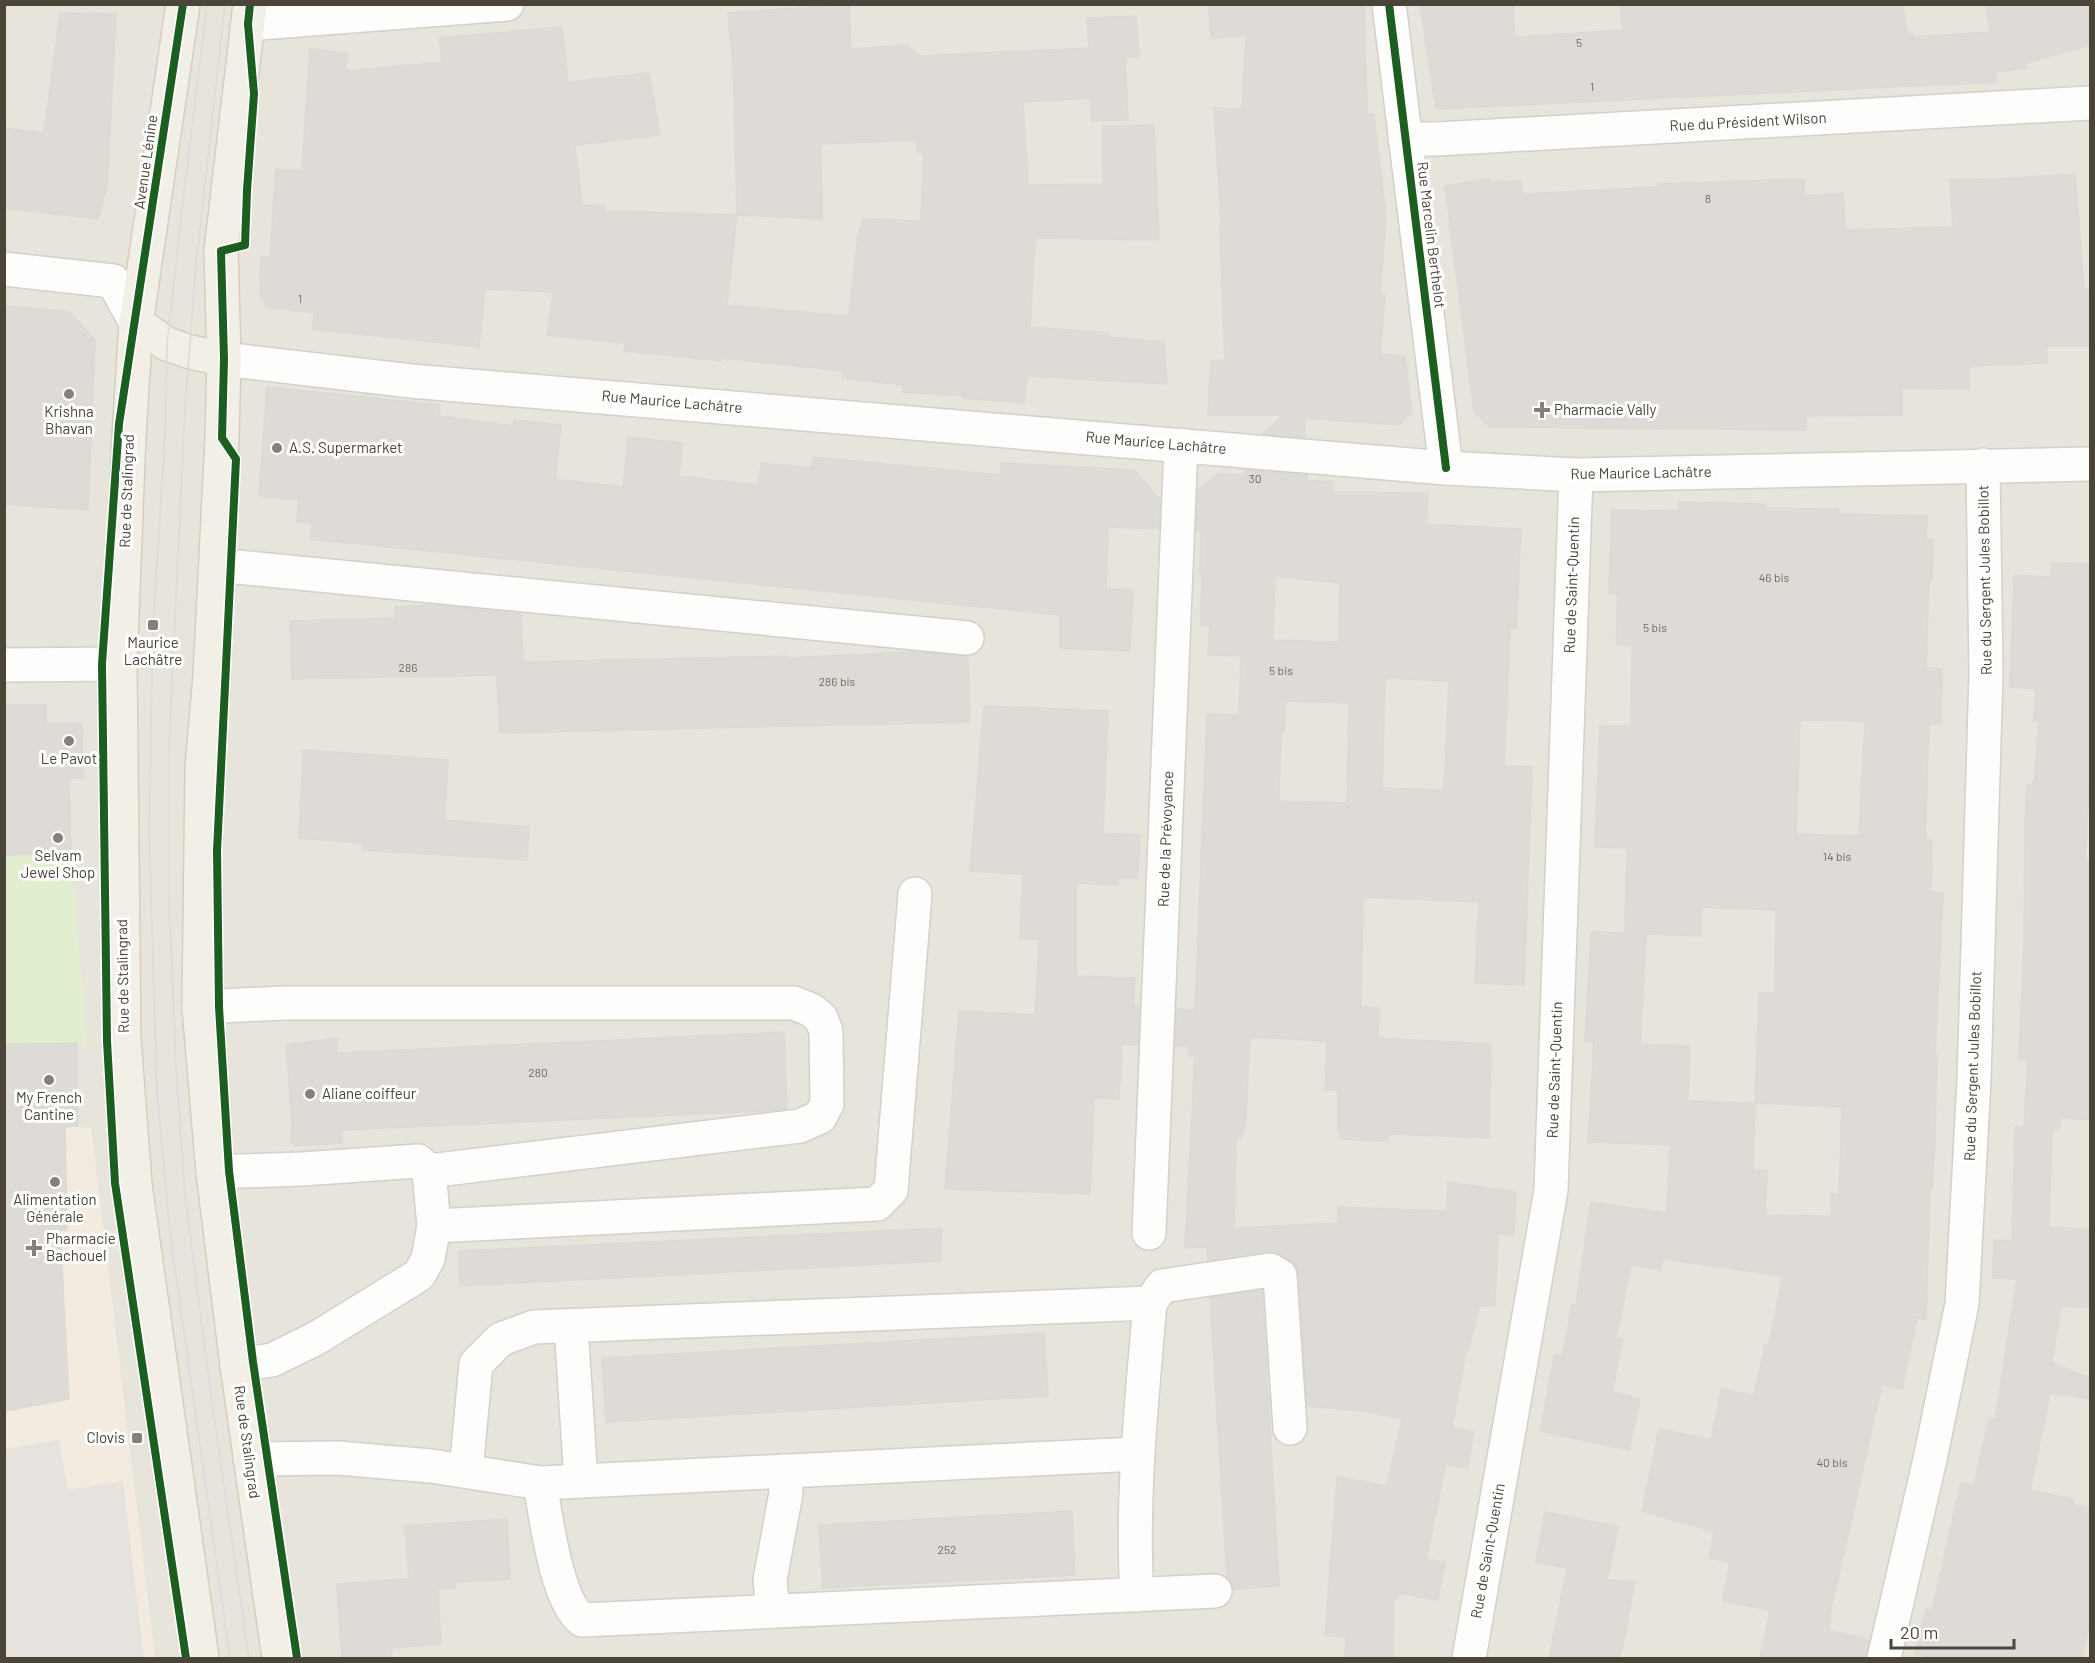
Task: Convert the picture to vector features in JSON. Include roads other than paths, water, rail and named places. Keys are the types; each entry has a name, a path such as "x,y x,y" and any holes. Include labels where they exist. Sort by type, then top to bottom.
{"main road":[{"name":"Avenue Lénine","path":"136,323 183,4"},
{"path":"136,323 167,344 190,352 224,359 221,250 249,14"},
{"name":"Rue de Stalingrad","path":"136,323 120,664 124,1040 135,1184 202,1659"},
{"name":"Rue de Stalingrad","path":"224,359 216,565 202,768 199,1007 213,1172 249,1459 279,1659"}],"street":[{"path":"249,14 507,4"},
{"name":"Rue Marcelin Berthelot","path":"1389,4 1446,468"},
{"name":"Rue du Président Wilson","path":"1406,139 2091,103"},
{"path":"4,269 113,281 136,323"},
{"name":"Rue Maurice Lachâtre","path":"224,359 411,381 1446,468 1576,475 2091,464"},
{"name":"Rue de la Prévoyance","path":"1149,1233 1181,445"},
{"name":"Rue du Sergent Jules Bobillot","path":"1884,1659 1930,1459 1962,1304 1974,1080 1986,685 1983,465"},
{"name":"Rue de Saint-Quentin","path":"1469,1659 1551,1190 1576,475"},
{"path":"216,565 967,638"},
{"path":"4,665 120,664"},
{"path":"434,1226 877,1204 891,1190 915,894"},
{"path":"199,1007 285,1003 794,1003 811,1010 820,1018 826,1031 827,1104 820,1117 800,1126 429,1171"},
{"path":"213,1172 418,1161 429,1171 434,1226 428,1259 418,1275 315,1339 272,1360 237,1365"},
{"path":"1137,1595 1135,1564 1137,1454 1150,1303 1162,1286 1270,1270 1280,1276 1290,1428"},
{"path":"466,1471 476,1364 501,1339 534,1327 1150,1303"},
{"path":"571,1326 581,1481"},
{"path":"249,1459 338,1458 431,1466 540,1483 1137,1454"},
{"path":"773,1611 770,1580 786,1493 784,1471"},
{"path":"540,1483 561,1586 573,1613 582,1620 1215,1591"}],"tram line":[{"path":"207,4 167,344 165,437 153,625 149,830 157,1093 170,1233 230,1658"},
{"path":"225,4 196,265 185,407 169,749 169,900 176,1067 185,1196 249,1658"}],"place":[{"name":"Krishna Bhavan","path":"69,394"},
{"name":"Pharmacie Vally","path":"1542,410"},
{"name":"A.S. Supermarket","path":"277,448"},
{"name":"Maurice Lachâtre","path":"153,625"},
{"name":"Le Pavot","path":"69,741"},
{"name":"Selvam Jewel Shop","path":"58,838"},
{"name":"My French Cantine","path":"49,1080"},
{"name":"Aliane coiffeur","path":"310,1094"},
{"name":"Alimentation Générale","path":"55,1182"},
{"name":"Pharmacie Bachouel","path":"34,1248"},
{"name":"Clovis","path":"137,1438"}]}
